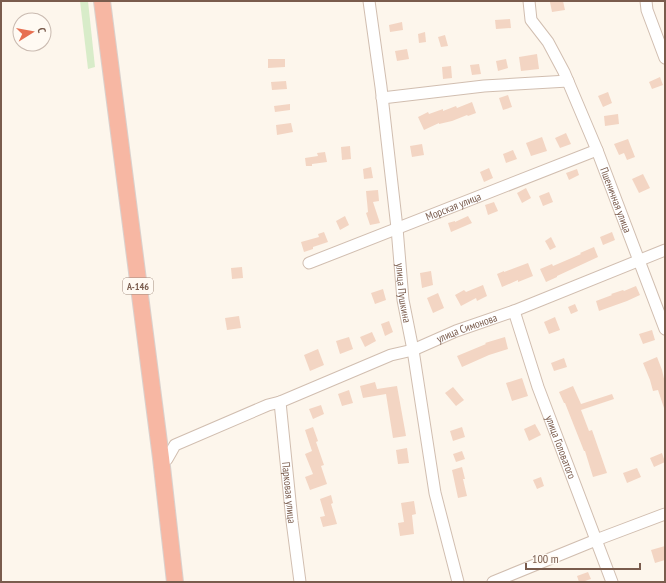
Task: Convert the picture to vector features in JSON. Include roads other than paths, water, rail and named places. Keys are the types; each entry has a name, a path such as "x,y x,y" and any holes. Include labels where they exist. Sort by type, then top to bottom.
{"highway":[{"name":"А-146","path":"102,1 164,458 177,578"}],"street":[{"name":"улица Пушкина","path":"369,1 397,228 403,300 413,350 435,493 458,582"},
{"name":"Пшеничная улица","path":"529,1 531,20 548,42 566,76 597,150 665,329"},
{"path":"646,1 647,10 664,54"},
{"path":"382,98 566,76"},
{"name":"Морская улица","path":"309,263 597,150"},
{"name":"улица Симонова","path":"164,458 175,445 268,405 280,402 391,355 413,350 456,331 514,311 665,250"},
{"name":"улица Головатого","path":"514,311 538,387 612,582"},
{"name":"Парковая улица","path":"280,402 292,521 300,582"},
{"path":"493,582 665,514"}]}
